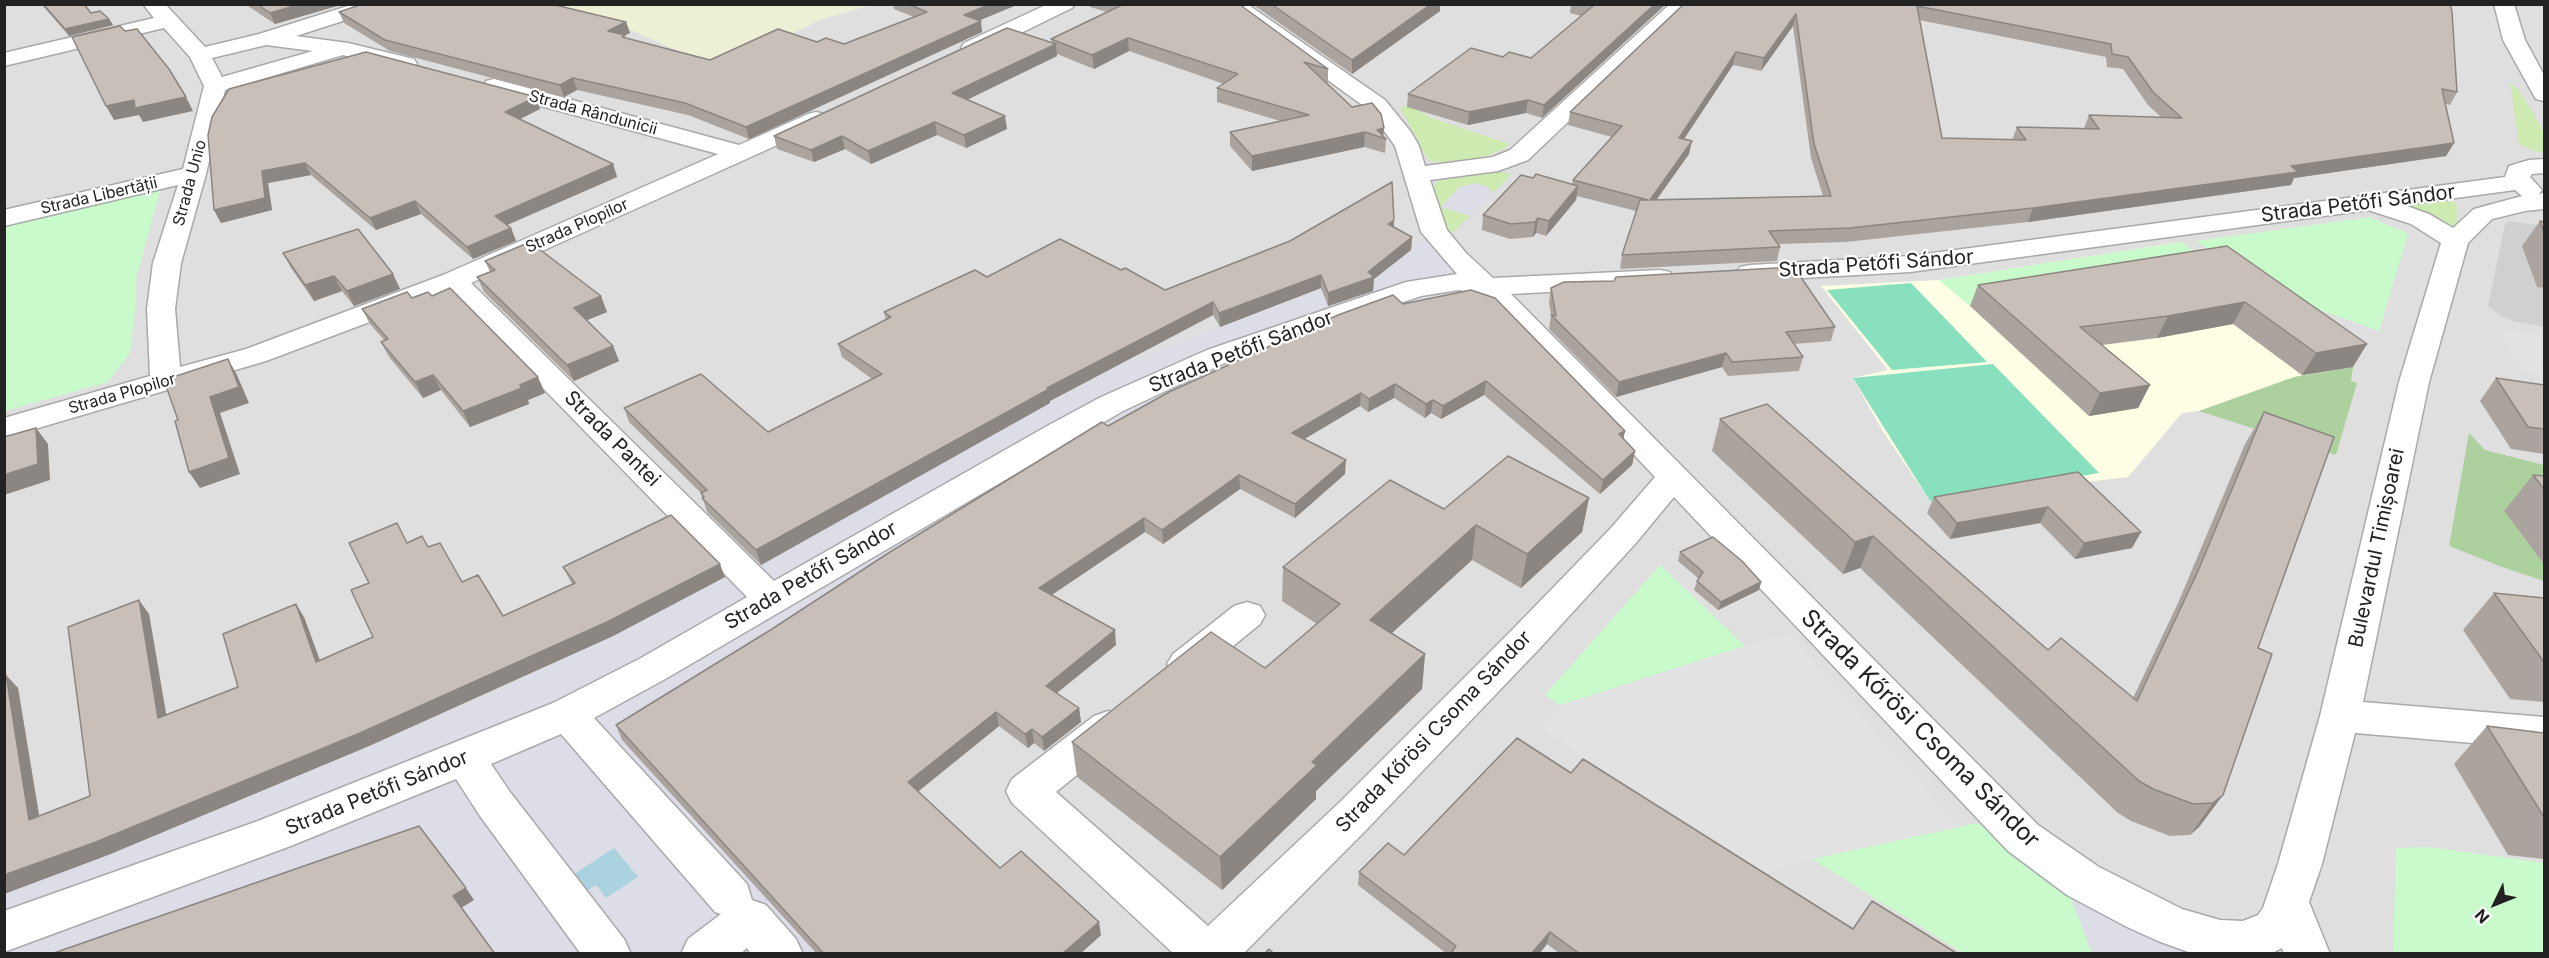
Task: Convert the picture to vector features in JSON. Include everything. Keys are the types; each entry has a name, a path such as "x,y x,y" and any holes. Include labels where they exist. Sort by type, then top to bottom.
{"street":[{"path":"153,4 200,55 215,86 348,49"},
{"path":"200,55 266,39 376,4"},
{"path":"947,59 1065,4"},
{"name":"Strada Kőrösi Csoma Sándor","path":"1233,4 1377,105 1399,132 1417,174 1425,209 1434,232 1456,259 1524,321 2023,838 2083,881 2143,913 2174,927 2220,941 2243,942 2262,936 2274,929 2282,918 2288,902"},
{"path":"1417,174 1498,164 1519,155 1682,4"},
{"path":"2504,4 2514,40 2544,94"},
{"path":"4,60 170,20"},
{"path":"266,39 348,49 424,68"},
{"name":"Strada Rândunicii","path":"478,82 743,153"},
{"name":"Strada Unio","path":"166,382 161,309 167,263 194,174 215,86"},
{"name":"Strada Plopilor","path":"4,428 267,351 453,281 840,108"},
{"path":"2544,166 2520,169 2516,176 2520,183 2544,199"},
{"name":"Strada Libertății","path":"4,218 194,174"},
{"name":"Strada Petőfi Sándor","path":"1725,274 1933,261 2520,183"},
{"path":"2364,202 2412,216 2439,229 2454,240 2482,214 2506,206 2544,199"},
{"name":"Bulevardul Timișoarei","path":"2288,902 2340,717 2414,382 2454,240"},
{"name":"Strada Petőfi Sándor","path":"4,932 273,834 465,758 567,714 654,668 1060,432 1112,404 1228,352 1416,288 1459,282 1488,287 1680,277"},
{"name":"Strada Pantei","path":"453,281 770,599"},
{"name":"Strada Kőrösi Csoma Sándor","path":"1247,615 1027,791 1209,954 1355,814 1519,646 1623,536 1674,476"},
{"path":"567,714 731,898"},
{"path":"2340,717 2544,733"},
{"path":"465,758 495,804 608,954"},
{"path":"2288,902 2307,954"},
{"path":"704,954 750,920 780,954"}],"shaded area":[{"path":"509,4 871,5 820,20 718,69 620,25"},
{"path":"871,4 2544,5 2544,953 5,954 5,5 509,5 820,20"},
{"path":"1476,183 1488,187 1493,193 1470,216 1441,207 1459,187"},
{"path":"2508,221 2544,226 2544,327 2513,321 2501,316 2488,306 2505,224"},
{"path":"1435,233 1488,287 1148,417 817,953 494,953 462,908 473,900 98,953 5,954 5,894 369,746 471,702 613,636 741,569 763,564 968,447 1120,365 1395,262"},
{"path":"2181,242 2302,375 2199,411 2182,413 2128,477 1930,501 1882,430 1853,378 1888,370 1821,286 1939,280"},
{"path":"2498,329 2544,336 2544,376 2524,373"},
{"path":"1789,633 1959,827 1812,859 1765,873 1540,729 1560,705"},
{"path":"2065,883 2119,914 2192,953 2092,953"}],"green space":[{"path":"2510,83 2519,90 2544,132 2544,152 2534,151 2519,144"},
{"path":"1408,105 1434,119 1509,144 1504,149 1487,156 1449,163 1430,161 1400,108"},
{"path":"1492,170 1512,174 1451,234 1444,228 1433,187 1444,178"},
{"path":"161,188 136,279 136,302 130,353 108,382 5,411 4,222"},
{"path":"2449,201 2456,203 2457,207 2457,223 2454,227 2404,206 2406,204"},
{"path":"2370,217 2408,234 2379,331 2271,293 2196,241"},
{"path":"2181,242 2216,267 1970,306 1939,280"},
{"path":"1911,283 1987,362 1892,370 1827,290"},
{"path":"1993,364 2099,473 1930,501 1853,378"},
{"path":"2353,367 2351,381 2357,383 2336,455 2199,411 2294,377"},
{"path":"2469,433 2485,450 2544,465 2544,581 2449,546"},
{"path":"1660,565 1745,646 1560,705 1545,695"},
{"path":"1977,823 2024,858 2065,883 2092,953 1963,953 1812,859"},
{"path":"2428,847 2544,863 2544,953 2393,953 2396,848"}],"water":[{"path":"614,848 638,877 606,898 596,885 575,899 562,882"}],"building":[{"path":"43,4 84,4 91,13 100,11 109,19 65,29"},
{"path":"257,4 301,4 270,13"},
{"path":"363,4 551,4 626,22 608,31 625,35 622,37 710,60 778,29 817,42 826,38 844,44 927,12 908,4 991,4 964,15 981,21 746,127 685,103 573,78 560,85 385,40 339,12"},
{"path":"1124,4 1239,4 1328,69 1304,62 1352,107 1372,103 1381,114 1384,128 1377,130 1386,139 1365,132 1252,156 1230,132 1309,115 1217,88 1238,74 1128,38 1092,55 1051,39"},
{"path":"1271,4 1431,4 1352,60"},
{"path":"1587,4 1655,4 1544,105 1528,100 1469,112 1408,94 1471,48 1503,57 1509,52 1531,58 1593,6"},
{"path":"1684,4 2450,4 2452,12 2457,92 2442,89 2454,143 2291,166 2298,172 2033,208 1850,228 1769,231 1780,247 1622,255 1640,200 1648,200 1573,180 1622,126 1570,112","holes":["1917,6 2111,44 2112,54 2128,57 2153,92 2182,118 2089,115 2099,129 2017,127 2026,140 1942,138","1796,14 1814,144 1831,196 1650,200 1692,141 1679,138 1736,52 1764,58"]},
{"path":"120,26 125,31 137,29 169,69 186,97 135,108 134,100 106,106 72,37"},
{"path":"1007,28 1056,44 952,93 1005,116 964,135 935,122 868,151 842,136 811,150 774,136"},
{"path":"366,52 536,97 505,112 613,164 495,216 511,228 467,247 415,201 370,218 305,163 262,171 265,198 214,210 208,135 212,117 229,89"},
{"path":"1536,174 1578,186 1549,221 1538,218 1535,222 1511,224 1483,215 1521,175 1533,178"},
{"path":"1392,182 1394,220 1388,224 1412,237 1368,272 1374,277 1328,293 1321,275 1219,313 1213,302 1047,388 1049,389 756,550 702,498 704,497 701,493 707,490 624,408 701,374 768,432 882,374 838,344 891,317 884,312 975,270 987,277 1060,239 1121,270 1125,268 1165,290 1290,241"},
{"path":"358,229 393,274 347,291 334,276 305,285 283,253"},
{"path":"530,242 601,296 574,308 613,346 567,365 477,277 495,270 485,261"},
{"path":"2227,246 2367,344 2316,353 2245,302 2168,316 2080,327 2150,385 2100,393 1978,285"},
{"path":"1794,267 1835,327 1786,332 1803,357 1732,362 1726,353 1619,382 1551,315 1556,316 1551,288 1564,282 1614,281 1616,277"},
{"path":"450,288 538,377 520,385 522,388 463,411 433,375 415,382 381,342 388,339 362,309 407,292 412,298 428,292 432,296"},
{"path":"1471,290 1495,298 1625,431 1619,434 1635,451 1603,480 1486,381 1443,406 1433,400 1426,404 1395,384 1369,399 1361,393 1292,433 1346,460 1295,504 1239,475 1162,530 1144,518 1039,588 1115,630 1046,686 1079,708 1042,737 1032,729 1025,734 996,712 908,782 1000,868 1021,851 1099,922 1062,954 824,954 616,725 772,629 890,552 1102,422 1108,426 1169,392 1338,315 1393,295 1403,304"},
{"path":"228,359 239,387 210,397 229,458 189,472 175,421 178,420 164,380"},
{"path":"2496,378 2544,385 2544,429 2528,427"},
{"path":"1767,404 2048,650 2061,638 2137,701 2198,571 2264,412 2334,437 2258,648 2272,654 2223,795 2213,803 2193,804 2153,789 2139,781 1873,536 1855,542 1720,419"},
{"path":"36,428 38,464 4,475 4,437"},
{"path":"1508,456 1589,498 1527,554 1476,525 1370,620 1425,654 1312,762 1317,765 1220,857 1072,742 1211,632 1265,668 1340,604 1283,567 1390,480 1444,509"},
{"path":"2078,472 2141,532 2084,543 2048,507 1957,523 1934,497"},
{"path":"2533,475 2544,476 2544,489"},
{"path":"671,515 720,564 607,622 360,733 96,842 4,875 4,676 6,675 29,820 90,796 68,627 139,600 158,718 238,687 223,634 296,604 316,662 373,637 351,590 369,583 349,543 397,523 407,543 422,536 428,547 440,543 462,582 478,575 503,616 575,583 563,567"},
{"path":"1713,537 1742,561 1761,582 1721,602 1697,581 1703,572 1680,552"},
{"path":"2494,593 2544,598 2544,662"},
{"path":"2487,726 2544,733 2544,817"},
{"path":"1517,738 1571,773 1583,759 1853,929 1872,901 1958,954 1580,954 1550,932 1531,954 1450,954 1456,946 1359,872 1388,843 1404,855"},
{"path":"419,826 466,888 453,896 495,954 51,954"},
{"path":"1269,949 1274,954 1264,954"}]}
